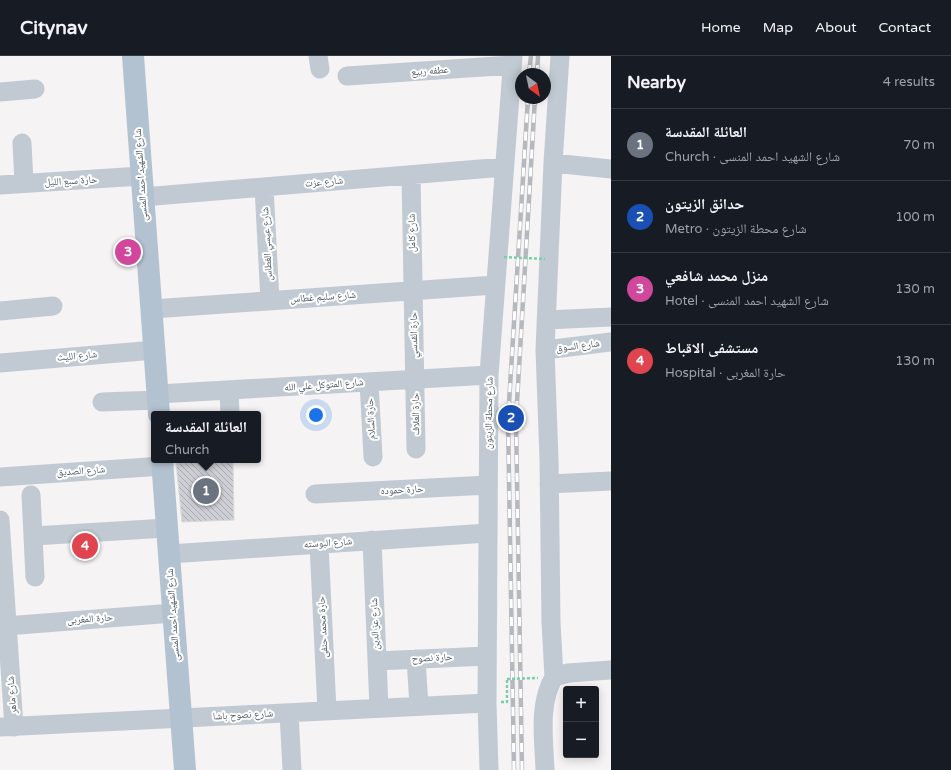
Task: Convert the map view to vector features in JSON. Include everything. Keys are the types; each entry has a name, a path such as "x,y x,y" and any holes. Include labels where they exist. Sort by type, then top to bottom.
{"main road":[{"name":"شارع الشهيد احمد المنسى","path":"132,56 158,403"},
{"name":"شارع الشهيد احمد المنسى","path":"162,463 185,770"}],"street":[{"path":"545,770 544,712 550,685 546,678 551,622 545,350 553,163 560,56"},
{"name":"عطفه ربيع","path":"347,76 396,64 513,60"},
{"name":"شارع محطة الزيتون","path":"489,770 487,656 489,375 513,60"},
{"path":"0,92 35,89"},
{"path":"22,143 24,184"},
{"path":"553,163 611,169"},
{"name":"شارع عزت","path":"142,187 264,187 504,167"},
{"name":"شارع كامل","path":"411,175 413,291"},
{"name":"حارة سبع الليل","path":"0,185 24,184 142,187"},
{"name":"شارع عيسي الغطاس","path":"264,187 270,301"},
{"name":"شارع سليم غطاس","path":"152,310 495,286"},
{"name":"حارة القدسي","path":"413,291 415,379"},
{"path":"0,311 53,306"},
{"path":"546,320 611,317"},
{"name":"شارع السوق","path":"545,350 611,342"},
{"name":"شارع الليث","path":"0,363 155,350"},
{"name":"شارع المتوكل علي الله","path":"102,402 158,403 229,391 489,375"},
{"name":"حارة العلاف","path":"415,379 416,448"},
{"name":"حارة السلام","path":"369,382 372,457"},
{"path":"229,391 230,411"},
{"name":"شارع الصديق","path":"0,477 162,463"},
{"path":"549,484 611,481"},
{"name":"حارة حموده","path":"315,494 488,485"},
{"path":"31,496 35,577"},
{"name":"شارع ماهر","path":"0,520 3,595 6,626 7,727"},
{"path":"33,536 167,528"},
{"name":"شارع البوسته","path":"169,554 488,533"},
{"name":"شارع عز الدين","path":"372,540 379,708"},
{"name":"حارة محمد حنفى","path":"319,544 327,711"},
{"name":"حارة المغربى","path":"6,626 173,613"},
{"name":"حارة نصوح","path":"377,661 487,656"},
{"path":"416,659 419,706"},
{"path":"546,678 568,673 611,670"},
{"name":"شارع نصوح باشا","path":"7,727 487,702"},
{"path":"289,713 292,770"}],"path":[{"path":"504,257 545,259"},
{"path":"507,702 507,679 546,678"}],"building":[{"path":"176,463 233,463 234,520 182,522"}],"railway":[{"path":"530,68 531,56"},
{"path":"537,68 538,56"},
{"path":"514,770 508,419 528,104"},
{"path":"522,770 516,419 535,104"}],"place":[{"name":"منزل محمد شافعي","path":"128,252"},
{"name":"حدائق الزيتون","path":"511,418"},
{"name":"العائلة المقدسة","path":"206,491"},
{"name":"مستشفى الاقباط","path":"85,546"}]}
